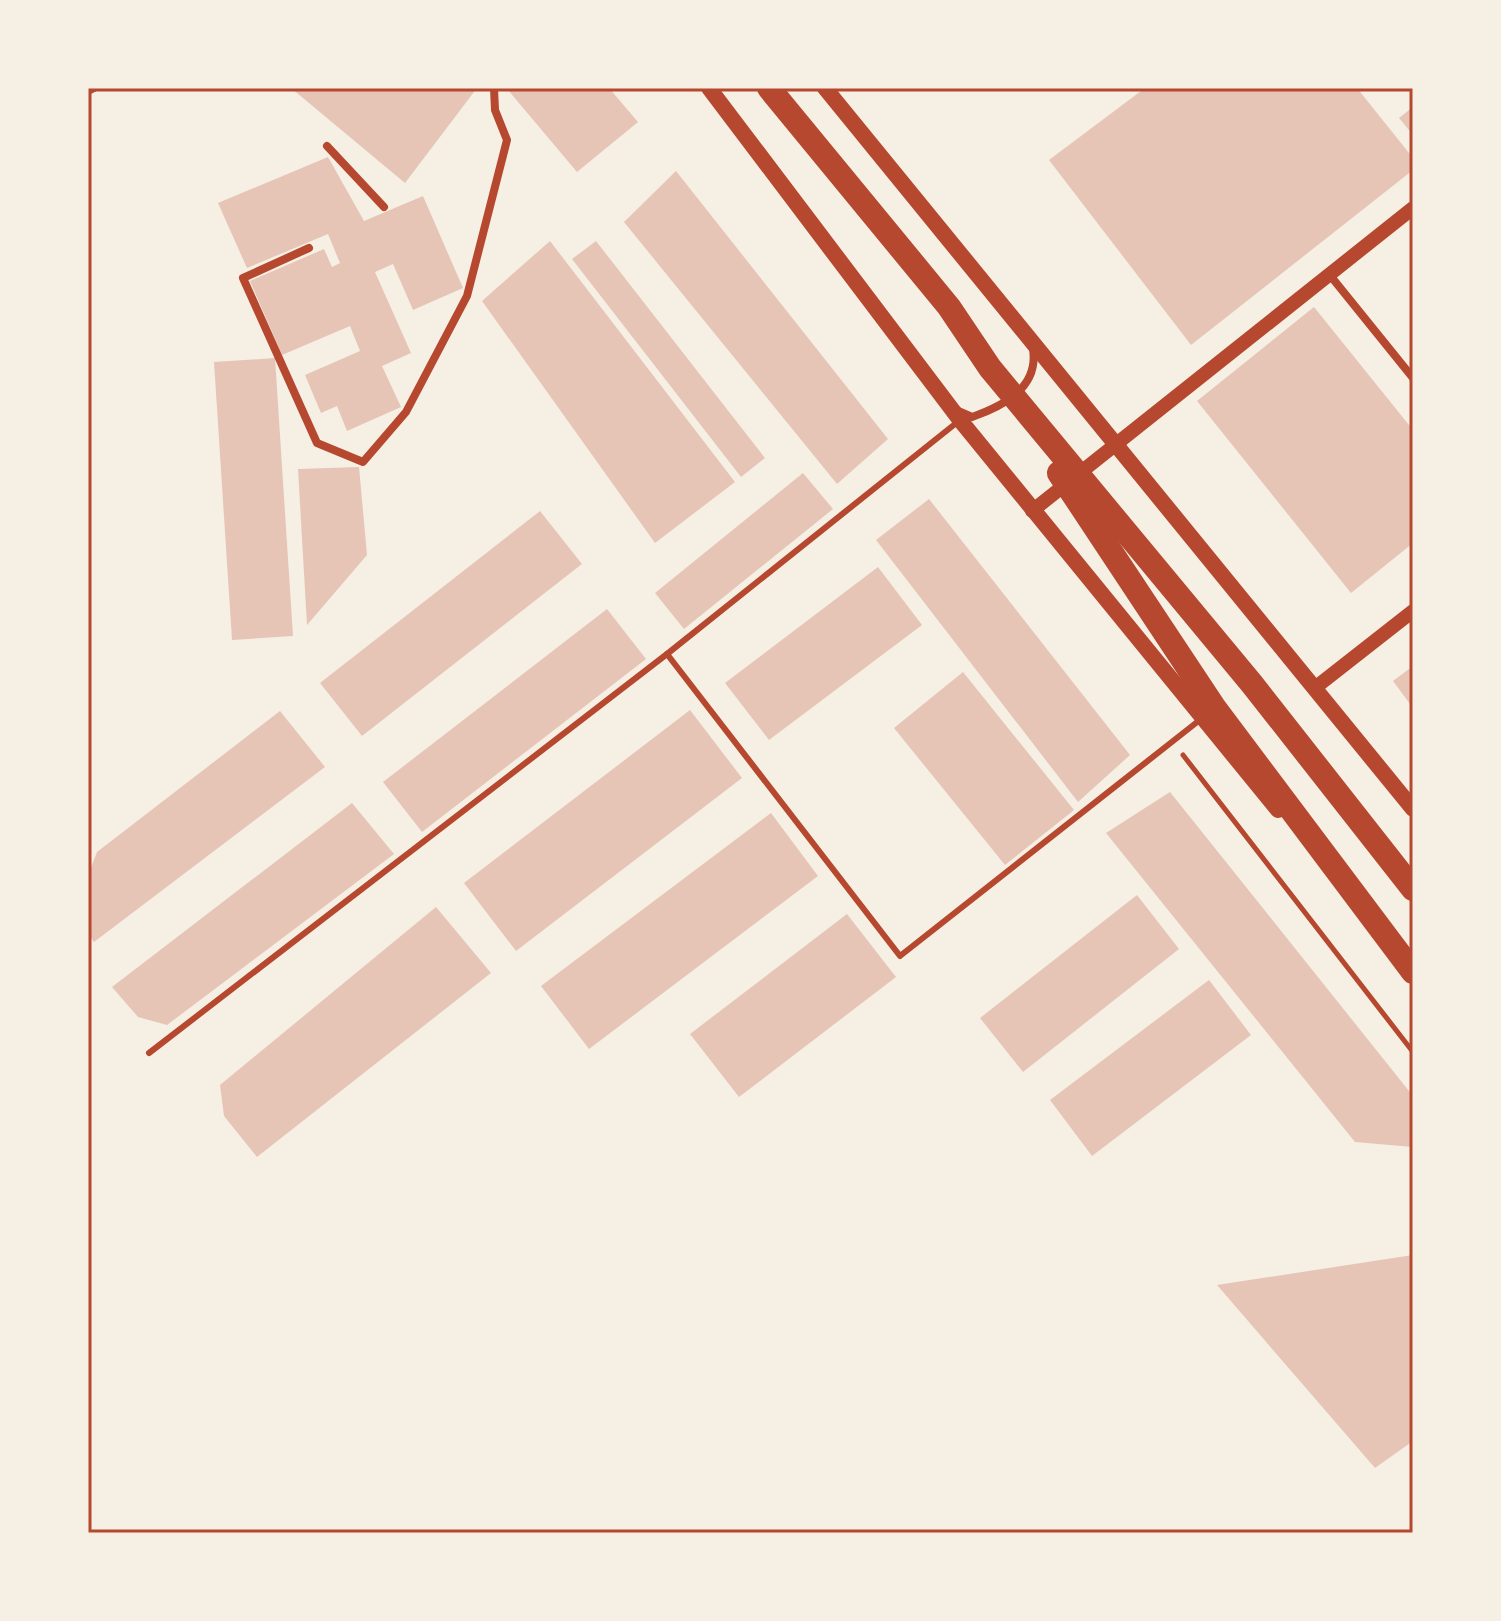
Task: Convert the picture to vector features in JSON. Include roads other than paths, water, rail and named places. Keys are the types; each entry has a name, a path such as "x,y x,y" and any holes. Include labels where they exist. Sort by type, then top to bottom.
{"highway":[{"path":"769,88 949,307 1214,707 1413,972"},
{"path":"990,368 1252,684 1413,889"}],"main road":[{"path":"709,88 1032,511 1413,972"},
{"path":"825,88 1413,809"}],"street":[{"path":"88,91 94,88"},
{"path":"309,248 243,278 317,443 363,462 406,412 467,296 507,140 495,110 494,88"},
{"path":"327,146 384,207"},
{"path":"1032,511 1413,208"},
{"path":"1329,274 1413,378"},
{"path":"956,414 972,417 996,409 1022,389 1032,374 1031,337"},
{"path":"1316,687 1413,611"}],"lane":[{"path":"149,1053 667,654 956,414"},
{"path":"667,654 900,956 1201,719"}]}
